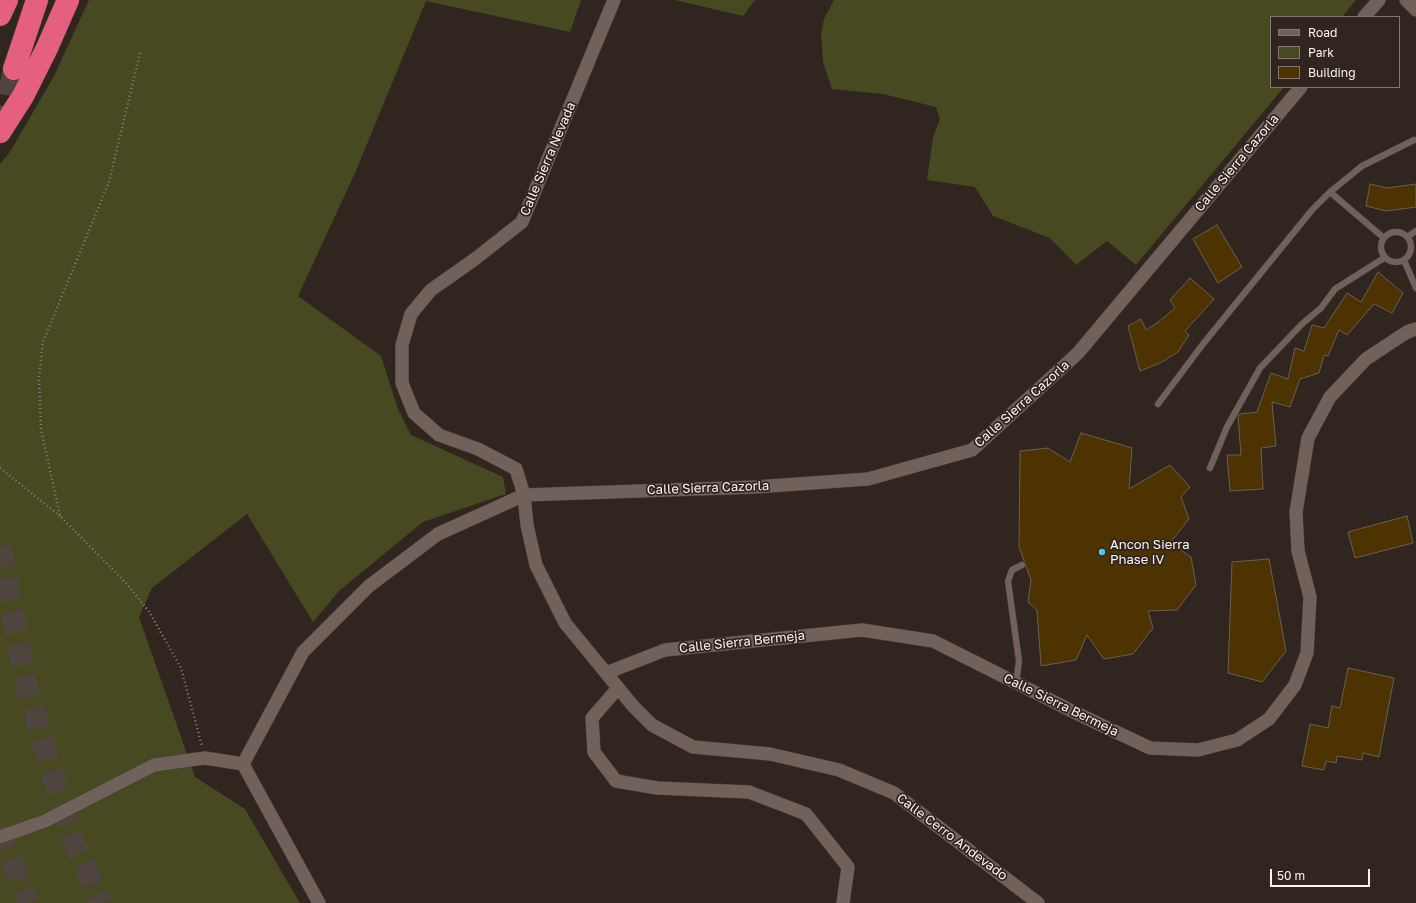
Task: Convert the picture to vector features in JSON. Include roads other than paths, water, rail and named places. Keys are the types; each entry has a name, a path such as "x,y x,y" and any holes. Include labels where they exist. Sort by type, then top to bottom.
{"highway":[{"path":"0,15 7,0"},
{"path":"14,69 37,0"},
{"path":"0,132 30,82 68,0"}],"street":[{"name":"Calle Sierra Nevada","path":"524,495 516,469 478,449 439,435 414,413 402,383 402,345 411,314 431,290 476,259 522,222 614,0"},
{"path":"1365,16 1379,0"},
{"path":"1406,0 1416,10"},
{"name":"Calle Sierra Cazorla","path":"524,495 755,487 868,479 972,450 1078,353 1300,88"},
{"name":"Calle Sierra Bermeja","path":"606,673 665,650 862,630 932,642 1150,748 1198,750 1237,740 1269,719 1295,685 1307,653 1310,597 1298,551 1296,512 1308,438 1330,397 1366,359 1407,332 1416,329"},
{"path":"243,764 303,652 369,586 438,534 524,495 527,525 536,565 566,623 606,673"},
{"name":"Calle Cerro Andevado","path":"606,673 633,706 652,725 693,747 778,756 839,770 894,793 1038,903"},
{"path":"618,688 592,718 594,752 616,781 658,788 749,792 806,814 848,867 843,903"},
{"path":"0,837 45,820 154,764 205,758 243,764"},
{"path":"243,764 319,903"}],"lane":[{"path":"1158,404 1203,344 1312,210 1346,177 1362,166 1414,140"},
{"path":"1330,192 1384,238"},
{"path":"1407,237 1416,231"},
{"path":"1392,232 1403,234 1407,237 1410,242 1410,252 1404,260 1394,263 1384,258 1380,248 1384,238 1392,232"},
{"path":"1210,468 1227,427 1260,368 1302,324 1321,308 1335,289 1384,258"},
{"path":"1404,260 1416,288"},
{"path":"1013,682 1017,676 1019,661 1008,581 1012,570 1022,565"}],"tunnel":[{"path":"2,128 14,69"},
{"path":"0,546 27,687 71,836 101,903"},
{"path":"0,828 5,846 29,903"}],"place":[{"name":"Ancon Sierra Phase IV","path":"1102,552"}]}
